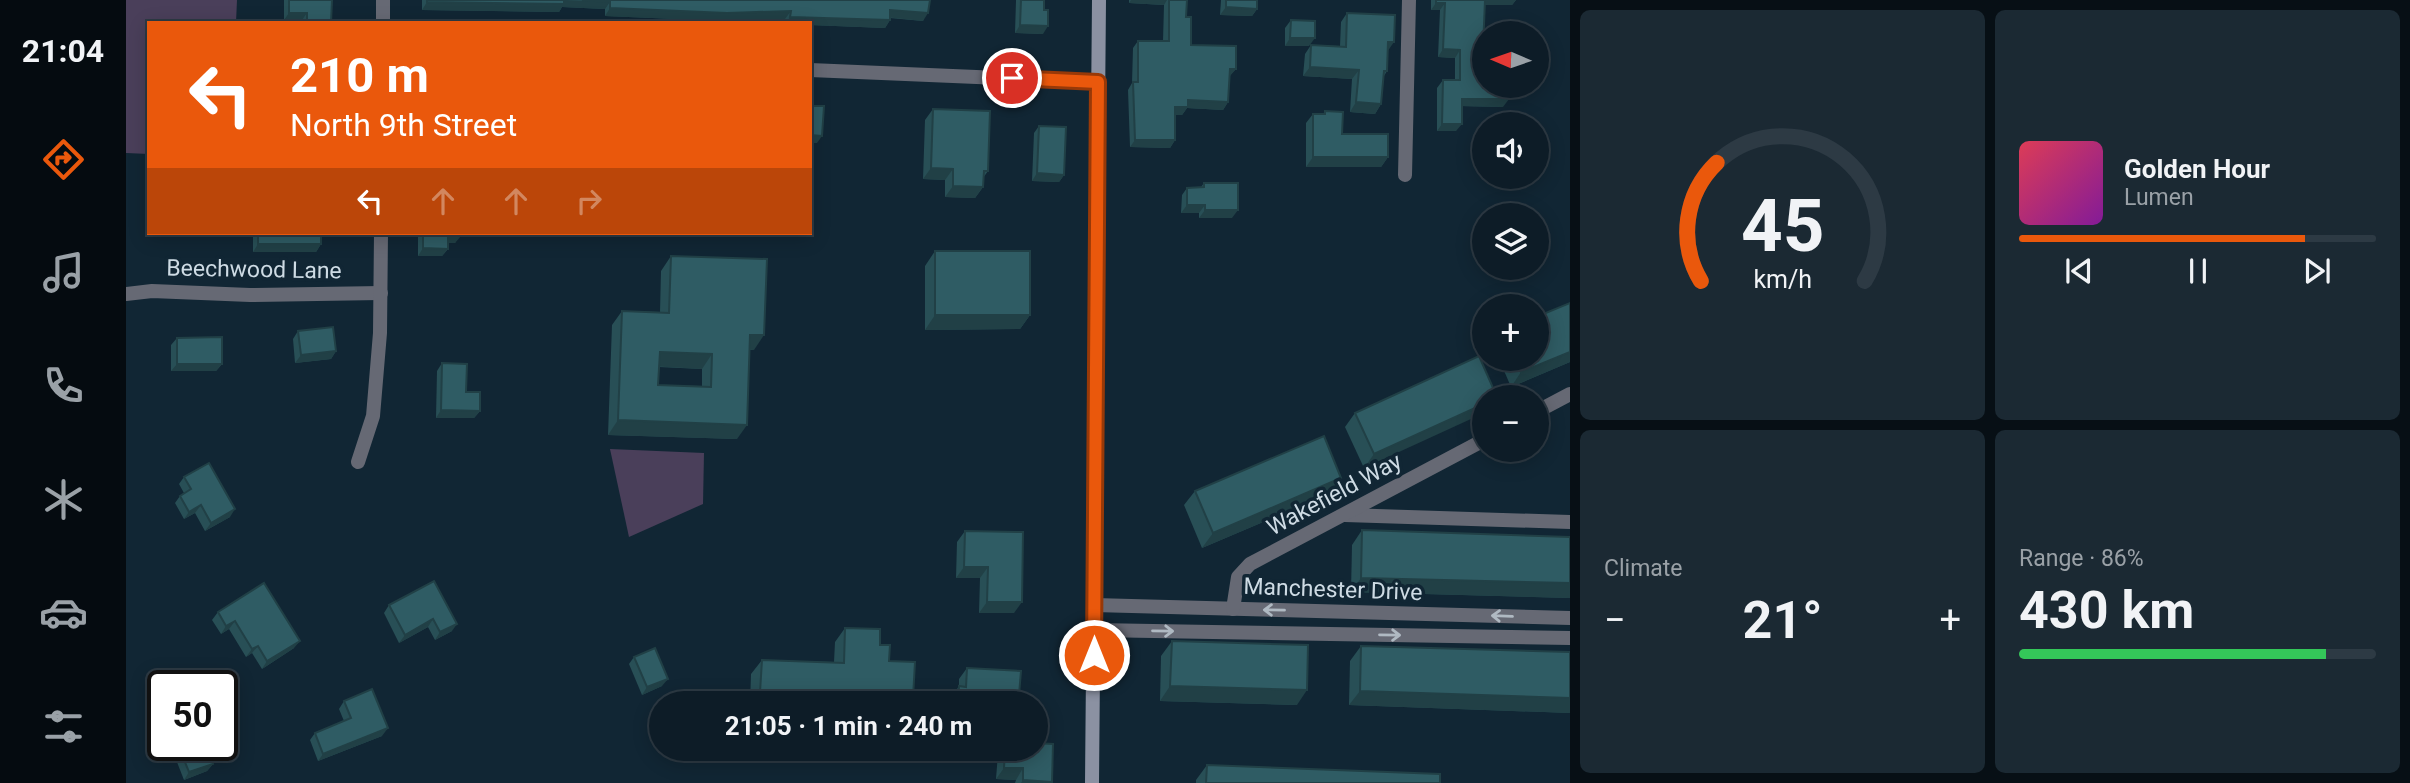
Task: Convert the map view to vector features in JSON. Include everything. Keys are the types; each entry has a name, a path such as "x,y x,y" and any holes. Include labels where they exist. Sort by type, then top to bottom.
{"main road":[{"path":"1092,783 1099,0"}],"street":[{"path":"383,0 383,21"},
{"path":"1405,175 1409,0"},
{"path":"812,70 1098,82"},
{"path":"358,462 373,416 381,293 381,235"},
{"name":"Beechwood Lane","path":"126,293 381,293"},
{"path":"1549,405 1570,394"},
{"name":"Wakefield Way","path":"1233,609 1238,577 1250,564 1472,446"},
{"path":"1345,515 1570,522"},
{"name":"Manchester Drive","path":"1094,605 1570,618"},
{"name":"Manchester Drive","path":"1094,630 1570,638"}],"shaded area":[{"path":"126,0 237,0 236,21 147,21 147,154 126,153"},
{"path":"610,449 704,453 703,504 629,537"}],"building":[{"path":"289,0 332,0 331,21 307,21 307,13 289,13"},
{"path":"564,0 564,4 427,2"},
{"path":"582,0 930,0 928,13 890,10 890,20 790,17 791,11 727,13 610,8 610,2"},
{"path":"1021,0 1044,0 1044,10 1048,10 1048,26 1020,25"},
{"path":"1169,0 1187,0 1186,17 1191,17 1191,45 1236,46 1236,69 1230,69 1228,102 1188,100 1188,107 1175,107 1175,140 1135,140 1133,82 1138,82 1138,41 1169,41"},
{"path":"1226,0 1257,0 1257,9 1226,7"},
{"path":"1436,0 1485,0 1484,21 1472,21 1472,98 1509,98 1462,99 1462,124 1442,124 1443,80 1460,80 1460,50 1443,49 1445,3 1436,3"},
{"path":"1347,13 1395,15 1394,42 1388,42 1387,71 1384,71 1381,104 1356,102 1359,70 1310,67 1311,45 1346,47"},
{"path":"1291,20 1315,21 1315,38 1290,38"},
{"path":"812,106 824,106 822,136 812,135"},
{"path":"933,109 990,111 988,171 984,171 983,187 953,186 953,169 931,168"},
{"path":"1325,111 1343,112 1342,134 1388,134 1388,157 1313,157 1313,114 1325,114"},
{"path":"1039,126 1066,127 1064,175 1037,173"},
{"path":"1204,183 1238,183 1238,210 1205,210 1205,205 1187,205 1187,188 1204,187"},
{"path":"258,235 321,235 321,244 258,244"},
{"path":"423,235 461,235 448,236 448,249 423,248"},
{"path":"935,251 1030,251 1030,315 935,315"},
{"path":"671,256 767,259 764,335 750,335 747,425 618,420 622,311 669,313","holes":["660,352 712,354 711,387 658,385"]},
{"path":"1570,303 1570,352 1549,361 1549,312"},
{"path":"333,327 336,351 301,355 298,331"},
{"path":"222,337 222,364 177,364 177,338"},
{"path":"1472,359 1472,371 1486,371 1492,385 1472,385 1472,409 1374,454 1355,413"},
{"path":"442,363 467,364 466,392 480,392 480,411 441,410"},
{"path":"1324,436 1341,478 1213,533 1195,491"},
{"path":"209,463 235,509 211,523 201,505 189,512 180,496 191,489 184,477"},
{"path":"1362,530 1570,537 1570,583 1361,578"},
{"path":"965,531 1023,532 1022,602 987,602 988,567 964,567"},
{"path":"434,581 457,624 440,632 433,619 405,635 389,605"},
{"path":"264,583 300,641 267,661 258,646 252,649 235,621 226,626 218,612"},
{"path":"845,628 880,629 880,645 890,645 889,661 915,662 913,691 760,691 762,660 844,663"},
{"path":"1172,641 1308,645 1307,690 1170,686"},
{"path":"1361,646 1570,652 1570,698 1360,691"},
{"path":"655,648 668,679 647,687 634,657"},
{"path":"967,668 1021,671 1019,691 959,691 959,686 966,687"},
{"path":"372,689 388,728 323,754 315,733 351,718 344,701"},
{"path":"1048,744 1053,744 1052,782 1023,780 1023,768 1004,768 1004,761 1048,761"},
{"path":"184,761 212,761 213,764 189,772"},
{"path":"1207,765 1440,774 1440,783 1206,783"}],"route":[{"path":"1012,78 1098,82 1093,448 1094,655"}]}
